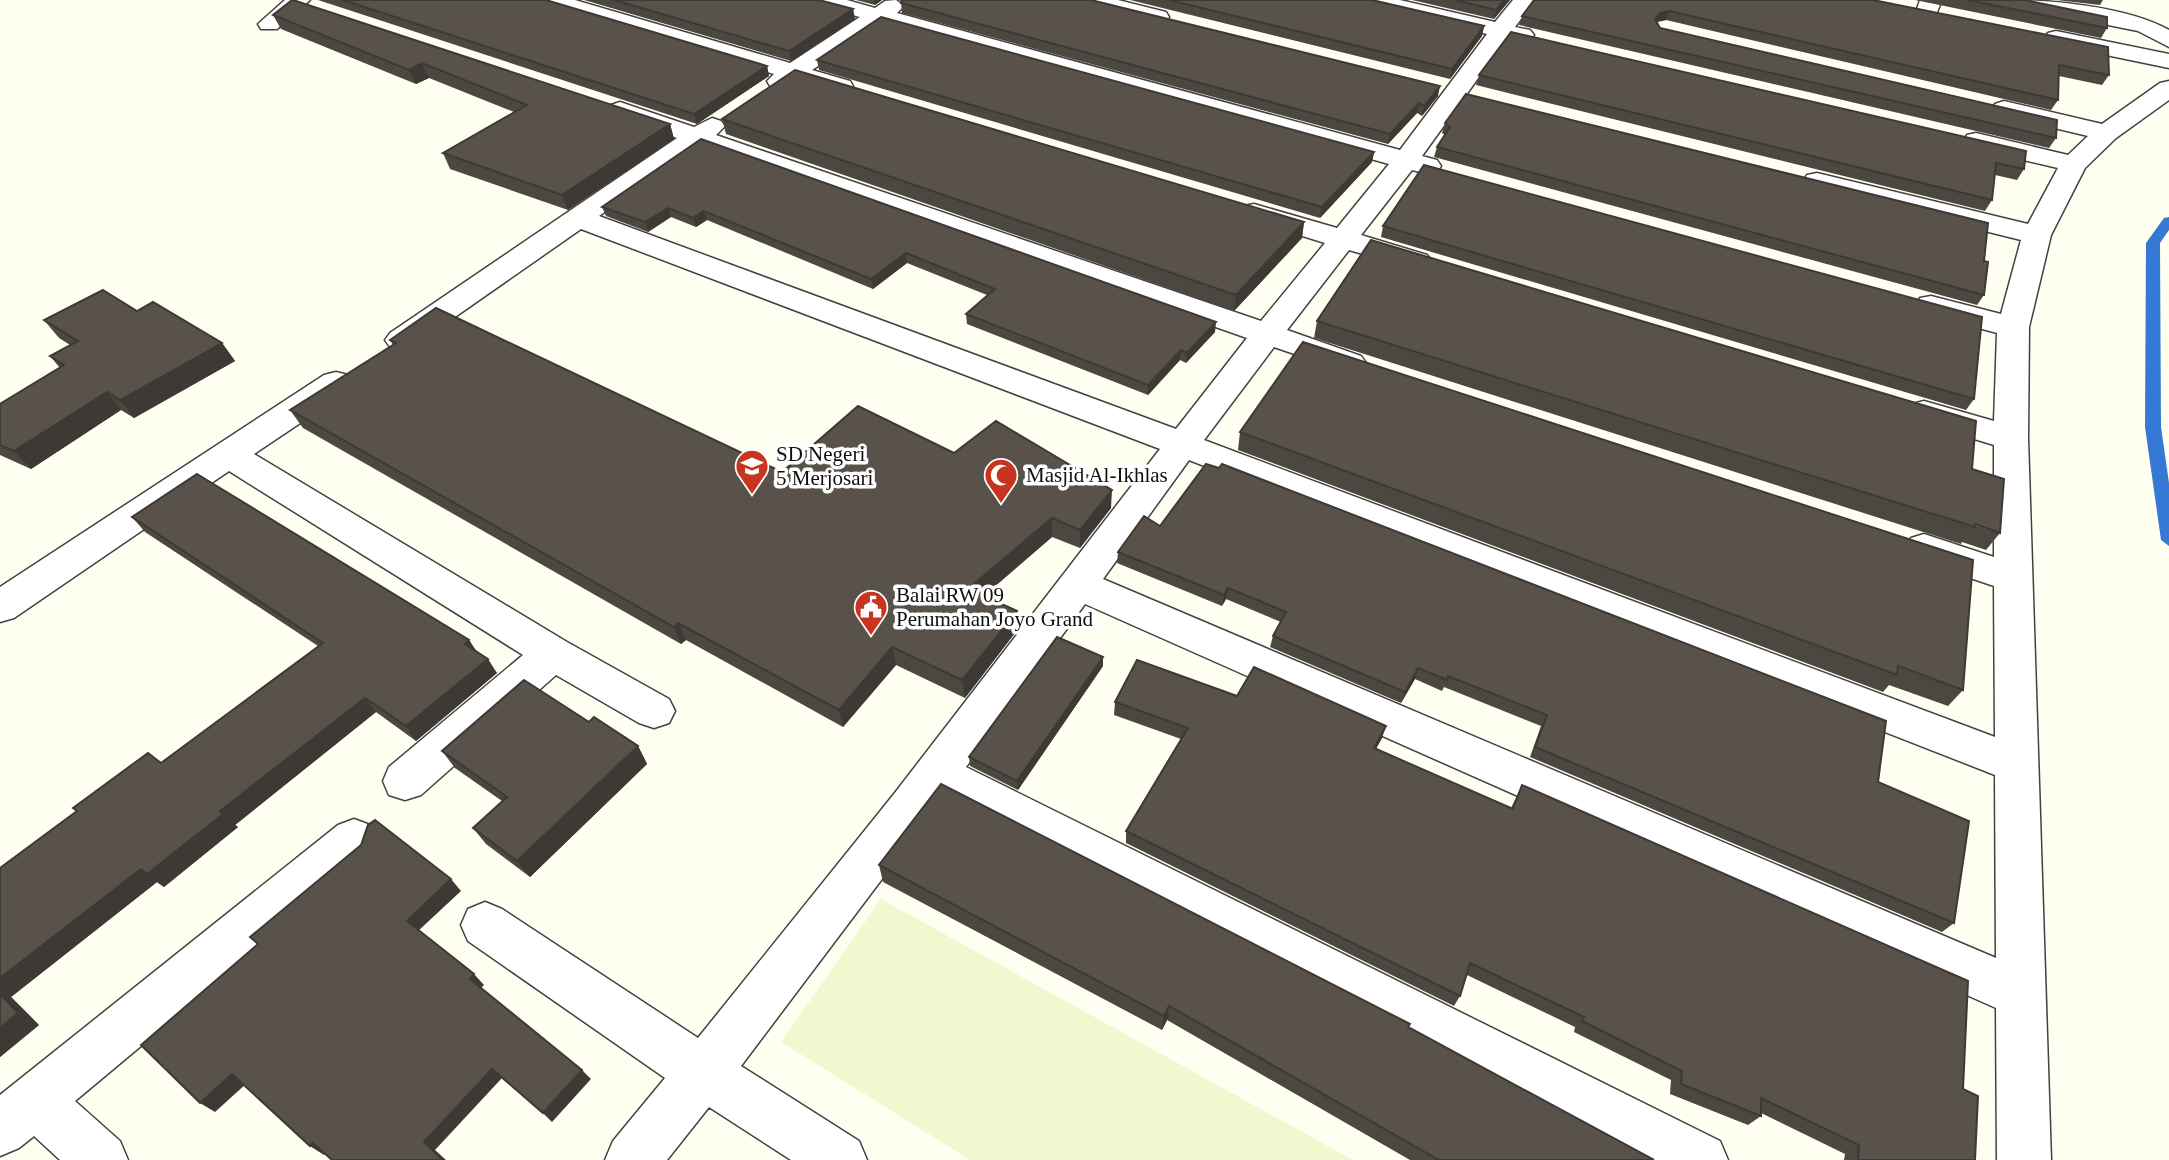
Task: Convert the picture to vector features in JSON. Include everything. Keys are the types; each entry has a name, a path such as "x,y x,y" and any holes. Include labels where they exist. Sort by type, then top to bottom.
{"street":[{"path":"551,0 860,92"},
{"path":"822,0 890,8 1458,175"},
{"path":"1092,0 1186,24"},
{"path":"1371,0 1542,39"},
{"path":"632,1160 704,1073 935,773 1181,446 1405,160 1524,0"},
{"path":"2018,0 2150,18 2169,40"},
{"path":"269,24 305,5"},
{"path":"1904,7 1929,6 1954,17"},
{"path":"0,607 365,364 793,71 890,8"},
{"path":"2035,34 2169,61"},
{"path":"2024,1160 2011,438 2013,327 2037,235 2074,164 2107,132 2169,88"},
{"path":"594,102 1372,370"},
{"path":"1987,105 2107,132"},
{"path":"1955,136 2074,164"},
{"path":"1793,175 2037,235"},
{"path":"1234,206 1449,270"},
{"path":"580,219 962,360 2018,765"},
{"path":"1907,298 2013,327"},
{"path":"1904,406 2011,438"},
{"path":"229,455 552,653 654,711"},
{"path":"1896,540 2014,578"},
{"path":"1079,584 2022,994"},
{"path":"405,780 552,653"},
{"path":"935,773 1701,1160"},
{"path":"101,1160 18,1115 354,840"},
{"path":"485,925 704,1073 840,1160"}],"green space":[{"path":"881,899 1353,1160 970,1160 781,1042"}],"building":[{"path":"292,0 670,124 562,195 443,153 527,105 422,63 409,70 273,15"},
{"path":"343,0 546,0 767,66 694,114"},
{"path":"614,0 819,0 853,9 789,51"},
{"path":"903,0 1091,0 1440,86 1424,106 1419,103 1390,134 901,3"},
{"path":"1169,0 1372,0 1484,26 1452,69"},
{"path":"1455,0 1504,0 1496,10"},
{"path":"1534,0 1873,0 2108,47 2109,75 2059,65 2058,100 1669,11 1660,13 1655,19 1660,28 2057,120 2056,138 1522,16"},
{"path":"1968,0 2025,0 2107,17 2107,28"},
{"path":"881,17 1374,152 1322,207 817,60"},
{"path":"1511,32 2026,151 2024,169 1996,163 1992,200 1479,75"},
{"path":"795,70 1304,222 1236,295 722,119"},
{"path":"1466,94 1988,223 1984,261 1988,262 1984,295 1437,147 1450,127 1445,123"},
{"path":"701,139 1216,322 1187,353 1181,350 1148,385 966,314 995,289 906,253 871,279 704,211 693,218 668,208 645,222 602,207"},
{"path":"1424,165 1982,317 1974,399 1383,226"},
{"path":"1371,240 1976,421 1972,469 2004,479 2000,533 1317,321"},
{"path":"103,290 137,311 153,302 222,343 120,400 107,392 14,451 0,445 0,404 64,365 50,356 78,341 44,320"},
{"path":"436,308 782,472 858,406 954,453 996,421 1112,490 1080,530 1052,518 968,589 1017,611 962,680 892,647 839,710 678,623 674,627 290,410 396,343 390,340"},
{"path":"1303,342 1973,560 1963,690 1898,666 1897,675 1240,432"},
{"path":"1206,464 1219,468 1222,464 1886,721 1878,782 1969,821 1954,923 1535,747 1547,715 1448,676 1447,680 1418,668 1405,692 1273,636 1286,612 1228,588 1224,595 1118,552 1144,516 1160,526"},
{"path":"197,474 469,640 465,644 488,659 406,726 365,698 220,811 223,814 147,874 141,869 0,978 0,868 77,811 73,808 148,753 161,763 323,643 132,517"},
{"path":"1057,637 1103,657 1017,781 969,757"},
{"path":"1137,660 1237,696 1254,667 1386,726 1374,748 1513,809 1522,785 1968,981 1963,1089 1978,1096 1975,1160 1859,1160 1859,1145 1761,1098 1761,1116 1681,1084 1682,1071 1582,1021 1584,1017 1470,963 1460,996 1126,831 1188,728 1115,702"},
{"path":"524,680 589,722 594,717 638,746 517,861 473,828 507,797 442,751"},
{"path":"941,784 1410,1024 1408,1027 1654,1160 1439,1160 1169,1006 1164,1016 879,865"},
{"path":"375,820 451,879 407,921 474,974 470,979 582,1070 543,1113 492,1069 424,1142 443,1160 332,1160 313,1143 310,1146 232,1074 200,1103 141,1045 258,944 250,937 361,845 368,825"},
{"path":"0,994 18,1013 0,1028"}],"waterway":[{"path":"2169,221 2153,243 2153,427 2169,540"}],"place":[{"name":"SD Negeri 5 Merjosari","path":"752,496"},
{"name":"Masjid Al-Ikhlas","path":"1001,505"},
{"name":"Balai RW 09 Perumahan Joyo Grand","path":"871,637"}]}
